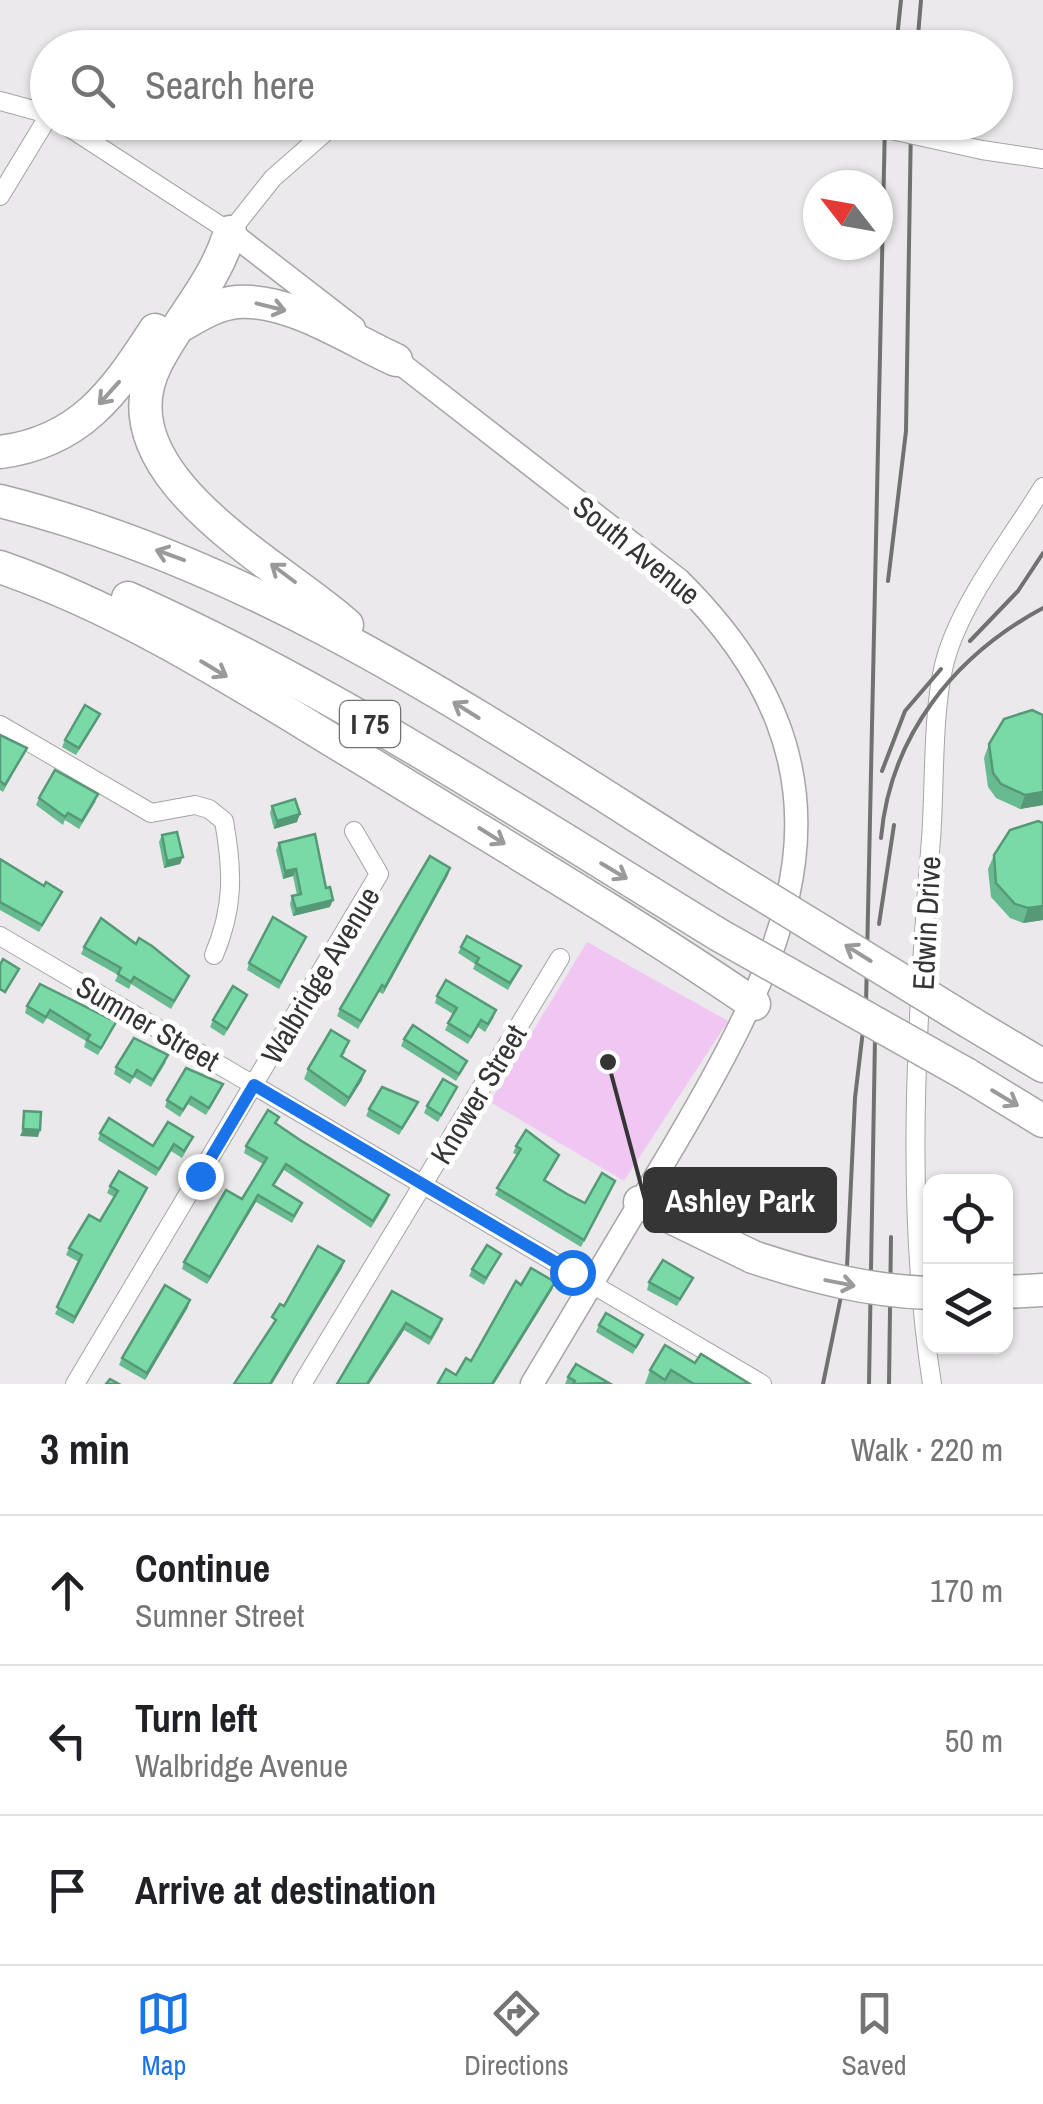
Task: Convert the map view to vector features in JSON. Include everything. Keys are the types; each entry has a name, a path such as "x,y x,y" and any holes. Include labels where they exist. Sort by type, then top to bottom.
{"highway":[{"path":"230,232 220,264 154,368 146,418 157,456 176,484 209,517 325,605 384,658"},
{"path":"0,452 30,448 80,424 114,390 204,252 230,232"},
{"path":"180,326 209,309 235,302 267,303 396,360"},
{"name":"I 75","path":"0,500 186,560 384,658 1043,1066"},
{"name":"I 75","path":"0,555 127,598 194,628 363,719 719,935 1043,1121"},
{"path":"0,566 100,606 177,646 572,886 754,1004"},
{"path":"640,1202 754,1256 817,1278 883,1292 923,1293"},
{"path":"1013,1292 1041,1290"}],"street":[{"path":"0,101 30,111"},
{"path":"0,196 30,138"},
{"name":"South Avenue","path":"89,140 230,232 680,580 734,639 786,748 796,836 786,913 754,1004 532,1384"},
{"path":"230,232 273,178 316,140"},
{"path":"937,140 1043,159"},
{"name":"Edwin Drive","path":"932,1384 918,1276 916,1144 926,904 944,666 967,611 1043,487"},
{"path":"0,725 150,813 194,806 210,809 224,821 233,881 227,925 214,954"},
{"name":"Walbridge Avenue","path":"75,1384 379,874 354,831"},
{"name":"Sumner Street","path":"0,936 762,1384"},
{"name":"Knower Street","path":"302,1384 560,958"}],"shaded area":[{"path":"587,942 728,1021 624,1181 490,1102"}],"building":[{"path":"85,705 100,714 79,748 65,740"},
{"path":"1032,710 1043,715 1043,792 1025,795 1001,784 993,773 989,744 1004,719"},
{"path":"0,735 27,748 5,785 0,781"},
{"path":"55,770 98,794 82,821 68,813 65,817 39,798"},
{"path":"295,799 300,814 277,821 272,806"},
{"path":"1043,823 1043,906 1028,908 1015,904 996,883 994,855 1010,830"},
{"path":"177,832 183,857 167,861 162,835"},
{"path":"315,834 326,888 330,887 333,900 296,909 292,896 301,894 296,869 285,871 279,843"},
{"path":"430,856 450,868 385,987 382,985 361,1021 340,1009"},
{"path":"0,859 44,886 46,882 62,892 42,925 0,902"},
{"path":"273,917 306,937 281,982 249,963"},
{"path":"101,918 136,944 139,938 152,946 189,976 174,1001 134,977 131,982 118,974 121,968 84,947"},
{"path":"467,936 521,966 510,983 476,963 479,958 461,947"},
{"path":"3,959 19,969 5,992 0,989"},
{"path":"446,980 496,1010 488,1024 481,1020 471,1037 448,1023 457,1008 437,996"},
{"path":"40,984 116,1022 101,1048 87,1040 90,1035 50,1010 46,1017 27,1006"},
{"path":"233,986 247,995 227,1029 213,1020"},
{"path":"413,1025 467,1061 459,1074 404,1039"},
{"path":"331,1030 349,1041 341,1056 365,1071 349,1098 308,1069"},
{"path":"134,1038 168,1055 153,1080 137,1070 133,1077 116,1067"},
{"path":"186,1068 223,1084 209,1108 191,1097 183,1110 167,1100"},
{"path":"443,1079 457,1087 441,1115 427,1106"},
{"path":"382,1087 418,1102 402,1128 369,1109"},
{"path":"268,1110 279,1117 275,1123 389,1195 373,1221 286,1164 273,1185 302,1203 294,1216 258,1195 210,1277 184,1262 226,1190 242,1199 267,1158 246,1146"},
{"path":"24,1111 41,1112 40,1130 23,1129"},
{"path":"109,1118 153,1146 168,1122 193,1137 184,1151 174,1144 159,1169 100,1133"},
{"path":"526,1130 559,1155 544,1180 567,1194 585,1203 602,1173 615,1181 584,1240 497,1188 521,1149 516,1146"},
{"path":"119,1171 147,1188 75,1317 57,1307 82,1255 69,1248 89,1215 100,1221 118,1191 110,1186"},
{"path":"487,1245 501,1254 486,1278 472,1269"},
{"path":"318,1246 344,1261 270,1384 234,1384 276,1320 272,1317 280,1304 284,1306"},
{"path":"663,1260 693,1278 680,1299 649,1282"},
{"path":"531,1268 555,1282 492,1384 438,1383 446,1369 456,1375 466,1358 471,1361 516,1281 521,1285"},
{"path":"165,1285 190,1300 147,1373 122,1358"},
{"path":"392,1291 442,1319 431,1338 406,1323 367,1384 337,1384"},
{"path":"606,1313 643,1335 636,1347 599,1325"},
{"path":"665,1345 695,1363 701,1354 750,1384 694,1384 671,1370 665,1380 650,1370"},
{"path":"576,1364 609,1383 573,1384 575,1381 568,1377"}],"railway":[{"path":"898,30 901,0"},
{"path":"918,30 921,0"},
{"path":"823,1384 847,1267 855,1098 866,1005 885,140"},
{"path":"888,581 906,431 911,140"},
{"path":"970,641 1018,591 1043,553"},
{"path":"881,838 898,766 932,703 981,650 1043,608"},
{"path":"882,771 905,711 941,669"},
{"path":"879,924 894,825"},
{"path":"869,1384 875,1038"},
{"path":"889,1384 891,1237"}],"place":[{"name":"Ashley Park","path":"608,1062"}],"route":[{"path":"200,1176 254,1085 572,1272"}]}
